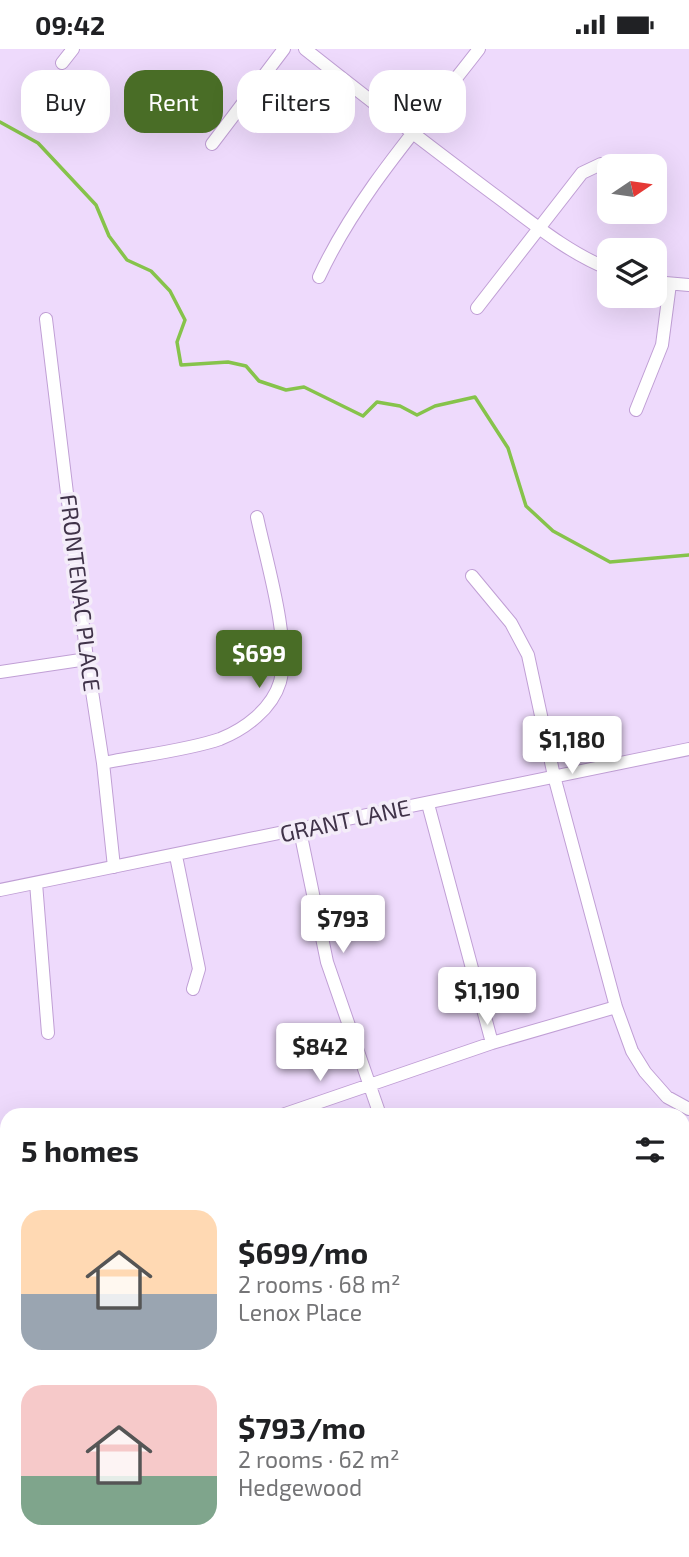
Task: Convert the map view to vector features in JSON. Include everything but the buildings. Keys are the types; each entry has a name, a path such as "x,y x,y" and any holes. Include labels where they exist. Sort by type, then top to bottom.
{"street":[{"path":"62,63 73,49"},
{"path":"212,144 284,49"},
{"path":"305,49 414,135 538,227 586,260 597,264"},
{"path":"319,277 335,243 367,194 480,49"},
{"path":"477,309 582,173 597,166"},
{"path":"667,284 689,285"},
{"path":"636,411 662,345 670,284"},
{"name":"FRONTENAC PLACE","path":"46,319 114,867"},
{"path":"103,762 218,740 243,728 272,699 282,667 280,627 257,517"},
{"path":"472,576 504,614 528,655 554,776 617,1007 632,1051 645,1072 667,1097 687,1108"},
{"path":"0,672 87,659"},
{"name":"GRANT LANE","path":"0,891 689,749"},
{"path":"428,804 492,1043"},
{"path":"300,831 327,962 378,1108"},
{"path":"176,856 199,969 193,989"},
{"path":"36,883 48,1033"},
{"path":"301,1108 492,1043 617,1007"}],"waterway":[{"path":"0,122 38,143 96,205 109,236 127,260 151,271 170,291 185,320 177,342 181,365 228,362 246,366 259,381 286,390 304,387 363,416 377,402 400,406 417,415 435,406 475,397 508,448 526,506 553,531 610,562 689,555"}]}
